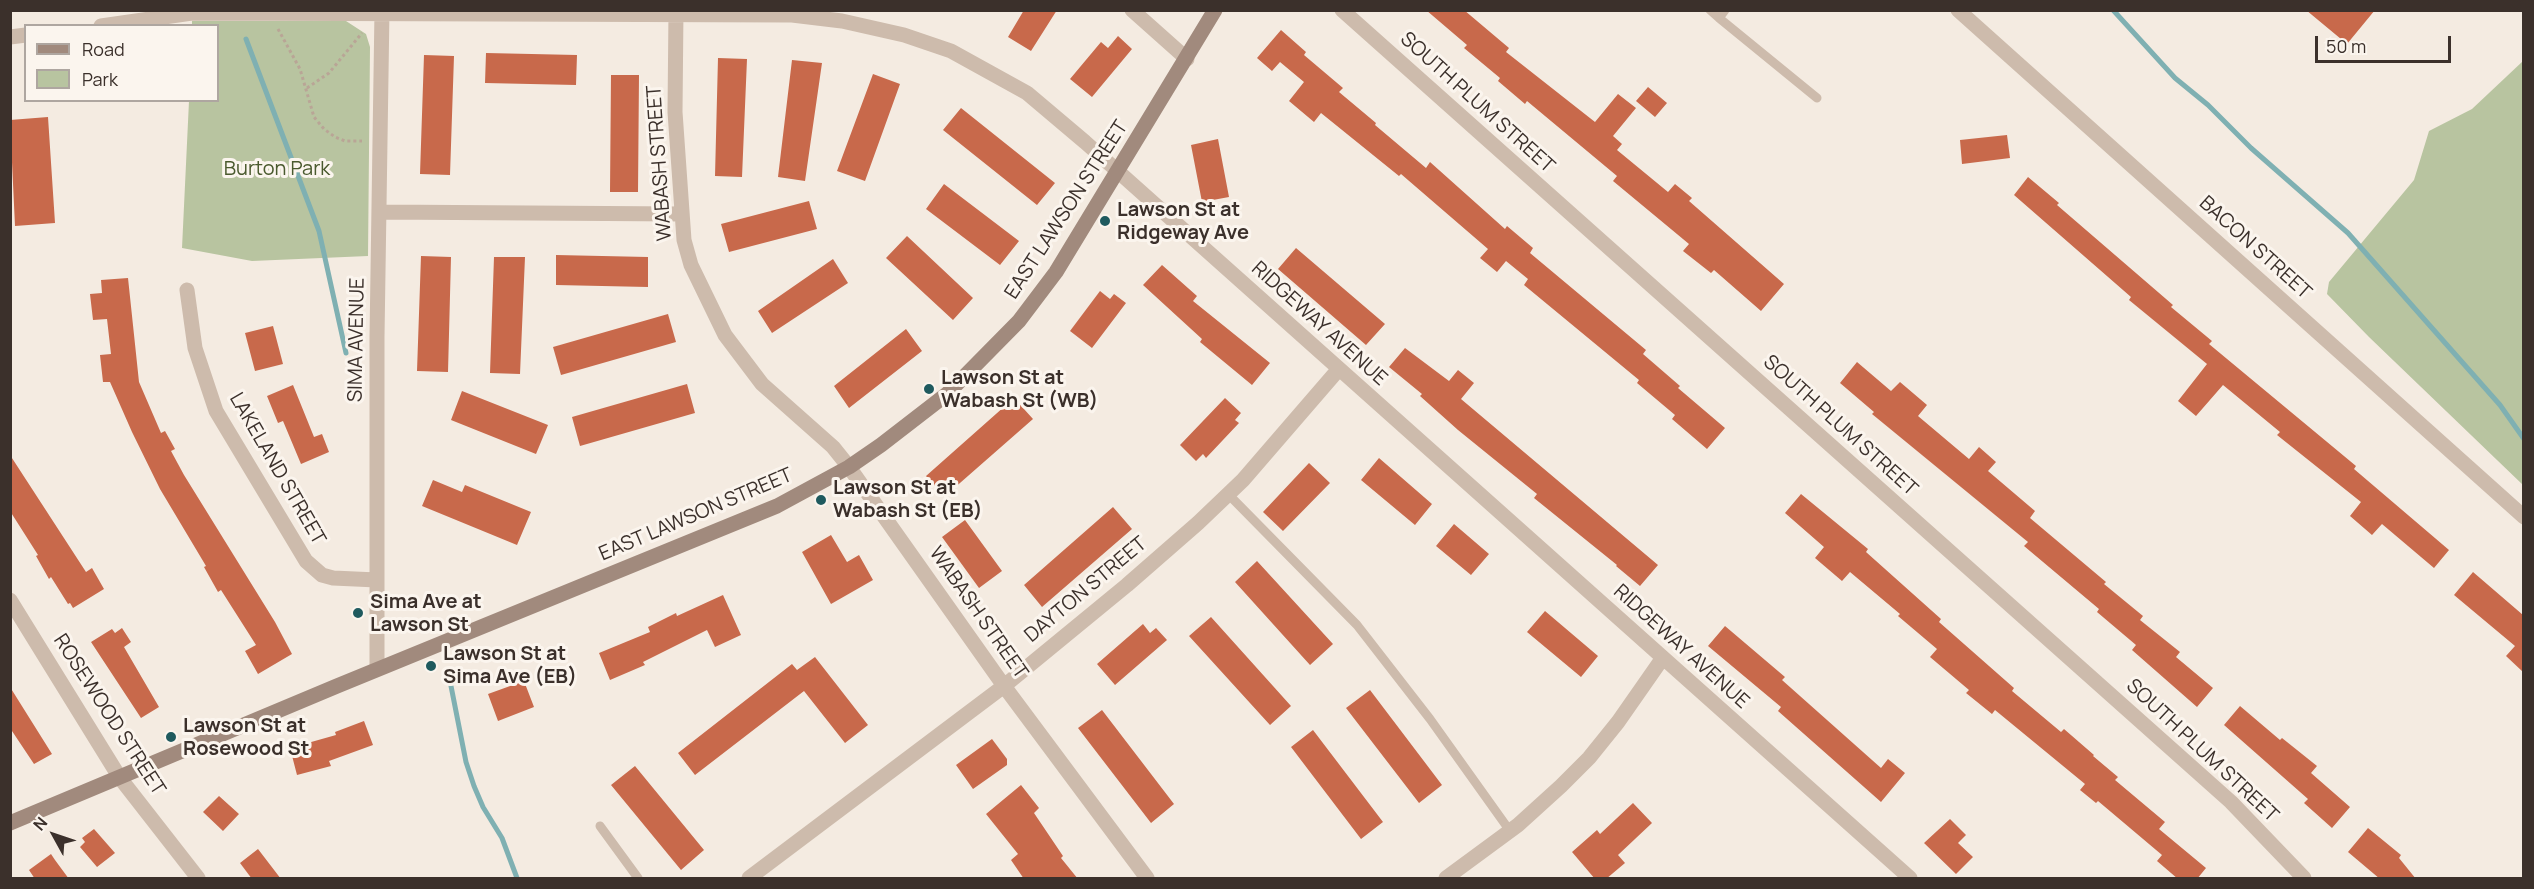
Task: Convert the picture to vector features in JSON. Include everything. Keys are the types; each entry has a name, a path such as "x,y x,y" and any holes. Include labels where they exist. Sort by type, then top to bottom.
{"street":[{"path":"1132,10 1186,59"},
{"name":"EAST LAWSON STREET","path":"10,823 377,669 777,506 849,467 907,428 947,394 1019,321 1056,273 1215,10"},
{"name":"SOUTH PLUM STREET","path":"1342,10 2231,802 2304,879"},
{"name":"BACON STREET","path":"1958,10 2523,517"},
{"name":"SIMA AVENUE","path":"377,669 377,336 382,12"},
{"name":"RIDGEWAY AVENUE","path":"107,24 129,16 172,13 792,15 842,21 926,41 951,51 1027,93 1910,879"},
{"name":"WABASH STREET","path":"676,13 675,112 681,214 691,265 725,335 762,384 833,447 849,467 1004,686 1147,879"},
{"path":"380,212 681,214"},
{"name":"LAKELAND STREET","path":"187,290 195,348 216,411 306,561 322,575 333,578 376,580"},
{"name":"DAYTON STREET","path":"748,879 1004,686 1127,585 1228,494 1338,370"},
{"name":"ROSEWOOD STREET","path":"10,600 120,778 198,879"},
{"path":"1446,879 1510,831 1554,793 1589,758 1662,659"}],"lane":[{"path":"1710,10 1722,14 1817,98"},
{"path":"1228,494 1357,625 1430,719 1510,831"},
{"path":"600,826 638,879"}],"path":[{"path":"271,14 300,69 314,117 324,129 345,141 362,141"},
{"path":"307,88 330,73 362,33"}],"green space":[{"name":"Burton Park","path":"192,21 346,21 366,34 370,47 368,256 252,261 182,248 189,102 219,102 219,24 192,24"},
{"path":"2523,61 2523,485 2327,294 2329,282 2414,180 2429,131 2472,109"}],"building":[{"path":"1024,10 1057,10 1031,51 1008,37"},
{"path":"1426,10 1464,10 1509,48 1506,52 1595,122 1618,94 1636,108 1613,136 1622,144 1617,150 1668,192 1675,184 1692,198 1689,201 1784,284 1761,311 1714,270 1711,273 1683,251 1689,244 1613,181 1617,176 1527,101 1525,104 1498,81 1500,78 1464,48 1467,45"},
{"path":"2306,10 2375,10 2347,44"},
{"path":"1281,30 1306,52 1304,55 1343,88 1339,92 1376,123 1375,125 1426,168 1430,162 1505,229 1507,226 1533,248 1530,253 1646,350 1643,354 1725,428 1707,449 1672,419 1675,415 1637,383 1639,380 1524,285 1528,279 1506,261 1497,272 1480,258 1488,249 1401,174 1399,176 1321,113 1314,122 1289,101 1304,82 1280,62 1272,71 1257,58"},
{"path":"1118,36 1132,49 1092,97 1070,79 1101,42 1108,48"},
{"path":"486,53 577,55 576,85 485,83"},
{"path":"424,55 454,56 450,175 420,174"},
{"path":"718,58 747,59 742,177 715,176"},
{"path":"792,60 822,63 805,181 778,177"},
{"path":"873,74 900,84 865,181 837,171"},
{"path":"611,75 639,75 638,192 610,192"},
{"path":"1648,87 1667,103 1655,117 1636,101"},
{"path":"961,108 1055,183 1037,205 943,130"},
{"path":"48,117 55,223 15,226 10,120"},
{"path":"2007,135 2010,158 1962,164 1960,140"},
{"path":"1218,139 1229,197 1202,202 1191,145"},
{"path":"2028,177 2173,305 2171,307 2212,341 2209,344 2356,466 2354,469 2449,550 2434,568 2382,524 2372,535 2350,516 2361,502 2277,435 2280,432 2223,385 2196,416 2178,401 2207,364 2129,300 2131,297 2014,195"},
{"path":"944,184 1019,241 1000,265 926,209"},
{"path":"809,201 817,229 729,252 721,224"},
{"path":"907,236 973,298 953,320 886,258"},
{"path":"1296,248 1385,324 1366,345 1278,269"},
{"path":"556,255 648,257 648,287 556,285"},
{"path":"421,256 451,257 448,372 417,371"},
{"path":"494,257 525,257 520,374 490,373"},
{"path":"833,259 848,283 772,333 758,311"},
{"path":"1162,265 1197,296 1193,301 1270,363 1252,385 1200,342 1202,339 1143,285"},
{"path":"128,278 139,382 161,433 165,431 175,449 171,451 184,475 275,622 292,654 258,674 245,651 256,645 221,590 218,592 204,567 206,566 160,489 110,382 103,382 100,355 111,354 107,319 93,320 90,294 102,293 101,280"},
{"path":"1100,291 1110,299 1114,294 1126,303 1092,348 1070,331"},
{"path":"668,314 676,342 561,375 553,347"},
{"path":"273,326 283,364 255,371 245,333"},
{"path":"906,329 922,351 849,408 834,386"},
{"path":"1405,348 1449,381 1458,370 1474,383 1461,399 1658,565 1640,586 1534,498 1537,494 1458,430 1420,396 1422,394 1389,367"},
{"path":"1857,362 1891,391 1900,382 1927,405 1918,416 1969,459 1979,447 1996,462 1988,471 2035,511 2030,518 2143,616 2140,620 2180,652 2176,657 2213,688 2197,707 2132,650 2136,645 2097,612 2099,609 2024,546 2028,542 1872,414 1874,412 1840,383"},
{"path":"687,384 695,413 580,446 572,417"},
{"path":"293,385 314,437 322,434 329,452 301,464 283,421 278,423 267,396"},
{"path":"462,391 548,425 536,454 451,420"},
{"path":"1014,398 1033,419 944,497 926,476"},
{"path":"1225,398 1241,413 1235,420 1239,423 1206,458 1203,454 1196,461 1180,445"},
{"path":"10,455 86,572 92,568 104,589 73,608 51,577 49,579 36,556 38,555 10,511"},
{"path":"1379,458 1432,504 1415,525 1361,480"},
{"path":"1309,463 1330,483 1283,531 1263,512"},
{"path":"433,480 462,492 465,485 531,512 517,545 422,506"},
{"path":"1801,494 1868,549 1866,552 1941,619 1939,622 2014,688 2012,691 2061,732 2064,729 2118,777 2115,780 2165,822 2159,829 2206,868 2197,879 2178,879 2157,861 2162,855 2098,801 2096,803 2080,790 2085,784 1995,710 1992,714 1966,693 1969,690 1930,657 1937,649 1898,616 1900,614 1850,572 1842,581 1815,558 1824,547 1785,513"},
{"path":"1113,507 1132,529 1042,607 1024,585"},
{"path":"965,520 1002,571 979,588 942,537"},
{"path":"1454,524 1489,554 1471,575 1436,546"},
{"path":"831,535 847,562 859,555 873,580 831,604 802,552"},
{"path":"1257,561 1333,644 1310,665 1235,582"},
{"path":"2473,572 2523,615 2523,672 2506,656 2515,646 2454,595"},
{"path":"723,595 741,635 715,647 707,630 643,662 645,665 610,680 599,653 650,632 648,627 676,613 677,616"},
{"path":"1545,611 1598,656 1581,677 1527,632"},
{"path":"1211,617 1291,706 1270,725 1189,636"},
{"path":"1143,624 1150,633 1156,628 1167,640 1115,685 1097,664"},
{"path":"1725,626 1785,677 1782,680 1881,768 1888,759 1905,773 1881,802 1778,711 1781,707 1708,646"},
{"path":"122,628 131,642 124,647 159,707 141,718 91,642 112,629 115,633"},
{"path":"815,657 868,725 845,743 804,691 695,775 678,753 792,664 797,670"},
{"path":"524,681 534,707 498,721 488,694"},
{"path":"10,687 52,754 34,764 10,728"},
{"path":"1370,690 1442,785 1419,803 1346,708"},
{"path":"2240,706 2280,740 2282,738 2317,766 2311,773 2350,807 2332,828 2304,803 2308,799 2224,725"},
{"path":"1102,710 1174,804 1151,823 1078,728"},
{"path":"364,721 373,745 329,761 331,766 297,775 290,748 336,735 335,732"},
{"path":"1313,730 1383,822 1361,839 1291,747"},
{"path":"992,739 1007,759 1007,765 973,789 956,765"},
{"path":"635,766 704,850 681,870 611,785"},
{"path":"1021,785 1039,808 1034,813 1063,856 1061,858 1078,879 1024,879 1011,860 1018,854 986,814"},
{"path":"219,796 239,814 223,831 203,812"},
{"path":"1633,803 1652,823 1618,855 1625,863 1606,879 1595,879 1572,852 1597,830 1600,834"},
{"path":"1950,819 1966,835 1958,843 1973,857 1956,874 1924,843"},
{"path":"2368,828 2401,855 2399,858 2416,879 2380,879 2348,852"},
{"path":"94,829 115,853 97,867 80,847 85,842 82,838"},
{"path":"258,849 281,879 252,879 240,863"},
{"path":"51,854 69,879 35,879 29,870"}],"waterway":[{"path":"2113,10 2175,78 2208,105 2251,148 2348,233 2500,405 2524,439"},
{"path":"246,39 319,231 346,353"},
{"path":"451,686 466,762 474,786 483,807 502,838 517,878"}],"place":[{"name":"Lawson St at Ridgeway Ave","path":"1105,221"},
{"name":"Lawson St at Wabash St (WB)","path":"929,389"},
{"name":"Lawson St at Wabash St (EB)","path":"821,500"},
{"name":"Sima Ave at Lawson St","path":"358,613"},
{"name":"Lawson St at Sima Ave (EB)","path":"431,666"},
{"name":"Lawson St at Rosewood St","path":"171,737"}]}
